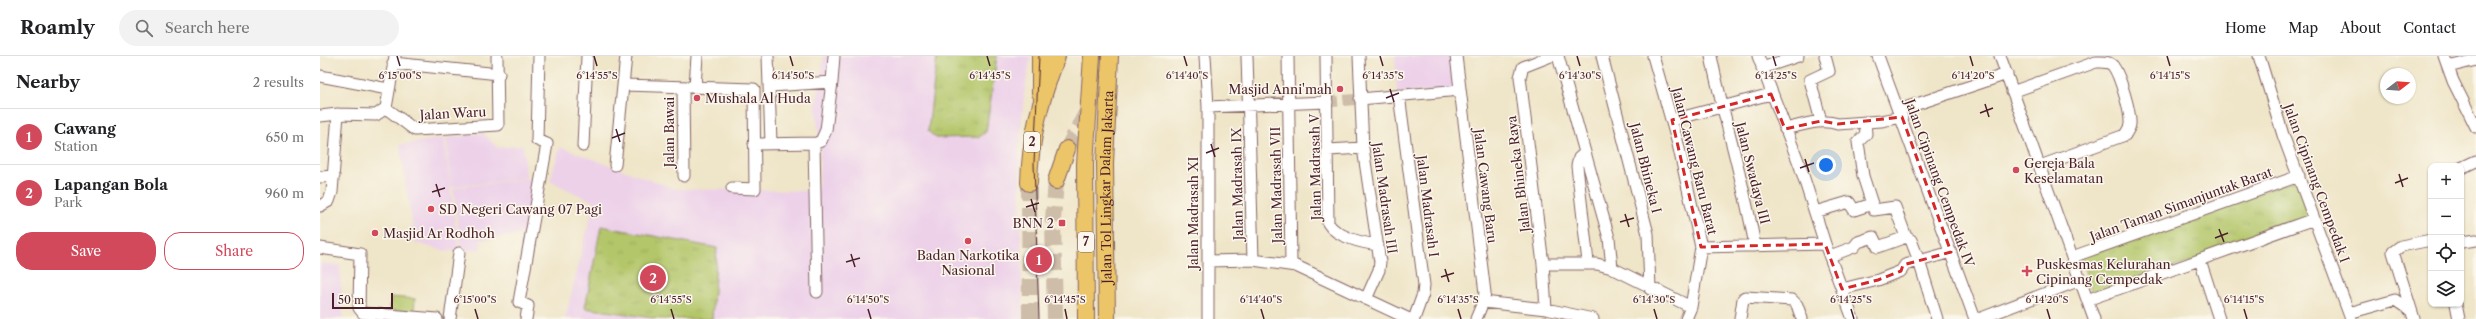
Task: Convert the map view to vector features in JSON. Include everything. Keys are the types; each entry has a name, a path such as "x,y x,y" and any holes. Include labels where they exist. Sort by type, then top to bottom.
{"highway":[{"path":"1040,56 1040,102"},
{"name":"2","path":"1029,182 1030,155 1040,102 1057,56"},
{"name":"Jalan Tol Lingkar Dalam Jakarta","path":"1086,319 1085,164 1092,56"},
{"name":"Jalan Tol Lingkar Dalam Jakarta","path":"1107,319 1105,163 1110,56"},
{"path":"1056,181 1067,149"}],"street":[{"path":"320,116 338,114 376,115 386,108 394,59 499,74 497,56"},
{"path":"526,319 528,306 519,302 542,142 539,56"},
{"path":"583,146 587,56"},
{"path":"615,165 626,56"},
{"path":"695,87 697,56"},
{"path":"768,56 771,86 771,143"},
{"path":"754,144 816,143 821,141 826,130 834,56"},
{"name":"Jalan Madrasah XI","path":"1205,56 1208,107 1208,319"},
{"name":"Jalan Madrasah IX","path":"1247,56 1250,106 1253,260"},
{"name":"Jalan Madrasah VII","path":"1288,56 1291,264"},
{"name":"Jalan Madrasah V","path":"1326,56 1328,225 1363,243 1378,245"},
{"name":"Jalan Madrasah III","path":"1358,56 1363,148 1378,245 1379,270 1366,299"},
{"name":"Jalan Cawang Baru","path":"1456,56 1479,240 1484,293 1483,302 1476,319"},
{"name":"Jalan Bhineka Raya","path":"1546,308 1543,264 1520,77 1524,67 1550,56"},
{"path":"1558,56 1609,238 1612,268"},
{"name":"Jalan Bhineka I","path":"1602,56 1648,234 1650,289"},
{"name":"Jalan Cawang Baru Barat","path":"1653,56 1672,120 1701,247 1691,307 1686,319"},
{"name":"Jalan Swadaya III","path":"1711,56 1722,108 1748,208 1756,246"},
{"path":"1758,56 1853,319"},
{"path":"1762,68 1798,56"},
{"path":"1822,121 1810,81 1829,71 1825,56"},
{"name":"Jalan Cipinang Cempedak IV","path":"1878,56 1901,114 1975,319"},
{"path":"2000,56 2094,319"},
{"name":"Jalan Cipinang Cempedak I","path":"2259,56 2314,219 2350,316"},
{"path":"2444,56 2476,127"},
{"path":"2448,67 2476,60"},
{"path":"2012,92 2096,62 2110,64 2117,74 2128,110 2130,124 2125,135 2040,166"},
{"name":"Jalan Waru","path":"386,108 415,130 498,125 499,74"},
{"path":"1785,129 1832,120 1838,124 1865,122 1901,114 2006,74"},
{"path":"320,76 388,89"},
{"path":"771,86 832,82"},
{"path":"624,85 754,89 755,189 732,188"},
{"name":"Jalan Bawai","path":"683,87 684,176"},
{"path":"1360,99 1460,90"},
{"path":"1672,120 1771,94"},
{"name":"Jalan Madrasah I","path":"1400,95 1424,285 1414,319"},
{"path":"1208,107 1289,105 1327,102"},
{"path":"320,206 329,201 334,176 338,114"},
{"path":"1865,122 1866,134 1858,142 1864,176 1872,204 1876,211 1895,206 1906,237 1911,240 1920,261 1937,319"},
{"path":"816,143 817,292"},
{"path":"1328,150 1363,148"},
{"path":"1585,153 1580,158 1577,166 1588,262"},
{"path":"2464,167 2476,161"},
{"path":"320,177 334,176"},
{"name":"Jalan Taman Simanjuntak Barat","path":"2072,257 2299,176"},
{"path":"1815,212 1849,202 1854,210 1872,204"},
{"path":"2087,300 2314,219"},
{"path":"1830,256 1854,247 1858,242 1873,237 1879,247 1906,237"},
{"path":"2464,242 2476,240"},
{"path":"2412,315 2393,252 2401,246 2428,241"},
{"path":"1701,247 1825,244"},
{"path":"320,248 360,254 359,308 363,316 438,319"},
{"path":"450,319 459,252"},
{"path":"1842,289 1878,280 1901,271 1905,265 1951,252"},
{"path":"1208,261 1253,260 1291,264 1409,319"},
{"path":"2200,260 2219,319"},
{"path":"1543,264 1588,262 1612,268 1650,289 1691,307"},
{"path":"2379,303 2397,288 2400,277"},
{"path":"1979,319 2080,280"},
{"path":"1740,319 1743,298 1792,300 1797,305 1802,319"},
{"path":"2350,316 2379,303 2395,300 2412,315"},
{"path":"1483,302 1546,308 1568,316 1593,319"},
{"path":"2457,307 2459,319"}],"highlighted area":[{"path":"1771,94 1785,129 1821,121 1838,124 1902,117 1951,252 1903,265 1901,271 1878,280 1842,289 1825,244 1701,247 1672,120"}],"shaded area":[{"path":"824,56 1031,56 1024,95 1019,152 1023,319 565,319 594,202 550,181 560,147 675,189 816,191 819,182 820,149 816,106"},
{"path":"1395,56 1454,56 1458,89 1397,93"},
{"path":"483,133 498,148 523,145 526,178 451,187 446,138"},
{"name":"SD Negeri Cawang 07 Pagi","path":"444,138 459,250 446,251 415,243 400,145"},
{"path":"533,178 535,214 529,215 531,233 480,240 481,249 461,251 453,188"},
{"path":"320,263 340,265 343,319 320,319"}],"green space":[{"path":"937,56 997,56 986,132 979,137 936,138 928,131"},
{"path":"2298,179 2312,219 2093,296 2080,256"},
{"path":"601,226 717,248 712,319 659,319 585,308"},
{"path":"391,297 415,299 414,312 390,310"}],"tunnel":[{"path":"1067,149 1111,66"},
{"path":"1327,102 1360,99"},
{"path":"1055,319 1053,220 1056,181"},
{"path":"1029,183 1030,319"}],"tram line":[{"path":"1039,56 1034,163 1039,319"}],"place":[{"name":"Masjid Anni'mah","path":"1340,89"},
{"name":"Mushala Al Huda","path":"697,98"},
{"name":"Gereja Bala Keselamatan","path":"2016,170"},
{"name":"SD Negeri Cawang 07 Pagi","path":"431,209"},
{"name":"BNN 2","path":"1062,223"},
{"name":"Masjid Ar Rodhoh","path":"375,233"},
{"name":"Badan Narkotika Nasional","path":"968,241"},
{"name":"Cawang","path":"1039,260"},
{"name":"Puskesmas Kelurahan Cipinang Cempedak","path":"2027,271"},
{"name":"Lapangan Bola","path":"653,278"}]}
